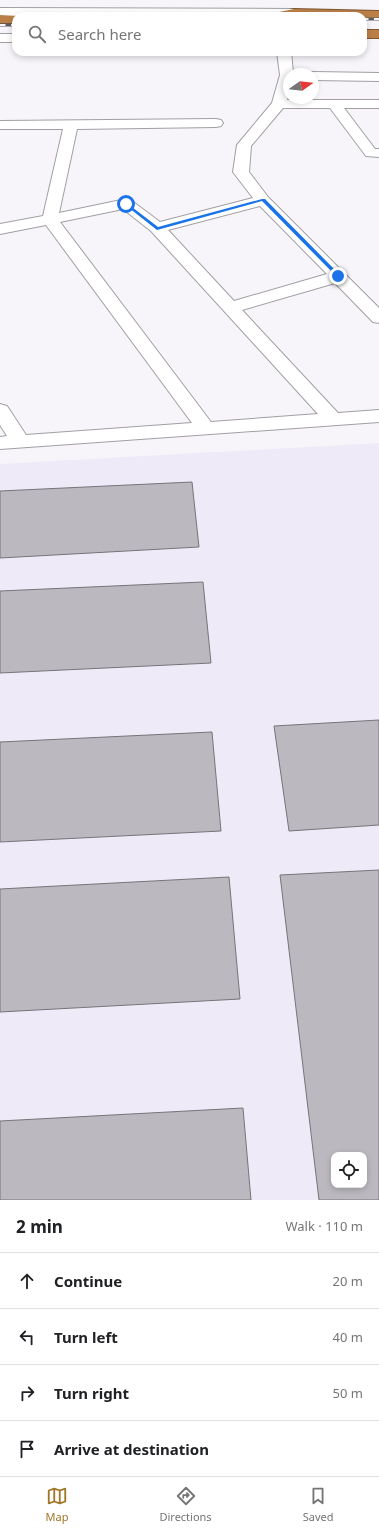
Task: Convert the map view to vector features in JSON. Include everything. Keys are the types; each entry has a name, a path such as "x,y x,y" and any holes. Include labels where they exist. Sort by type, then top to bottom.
{"highway":[{"path":"367,15 379,15"},
{"path":"0,19 12,19"},
{"path":"0,31 12,31"},
{"path":"367,34 379,34"}],"street":[{"path":"212,12 230,0"},
{"path":"0,12 12,12"},
{"path":"0,38 12,38"},
{"path":"285,56 287,68"},
{"path":"319,76 379,77"},
{"path":"283,91 279,104 244,145 241,172 263,200 379,318"},
{"path":"279,104 379,104"},
{"path":"334,104 376,156"},
{"path":"0,124 216,123"},
{"path":"71,124 50,219 206,429"},
{"path":"157,228 263,200"},
{"path":"0,229 126,204 157,228 333,419"},
{"path":"230,308 338,276"},
{"path":"0,410 20,441"},
{"path":"0,443 379,416"}],"shaded area":[{"path":"379,443 379,1200 0,1200 0,464"}],"building":[{"path":"192,482 199,547 0,558 0,491"},
{"path":"203,582 211,663 0,673 0,591"},
{"path":"379,720 379,825 289,831 274,726"},
{"path":"212,732 221,831 0,842 0,742"},
{"path":"379,870 379,1200 319,1200 280,875"},
{"path":"229,877 240,999 0,1012 0,889"},
{"path":"243,1108 251,1200 0,1200 0,1121"}],"railway":[{"path":"367,19 379,19"},
{"path":"0,25 12,25"}],"route":[{"path":"126,204 157,228 263,200 338,276"}]}
